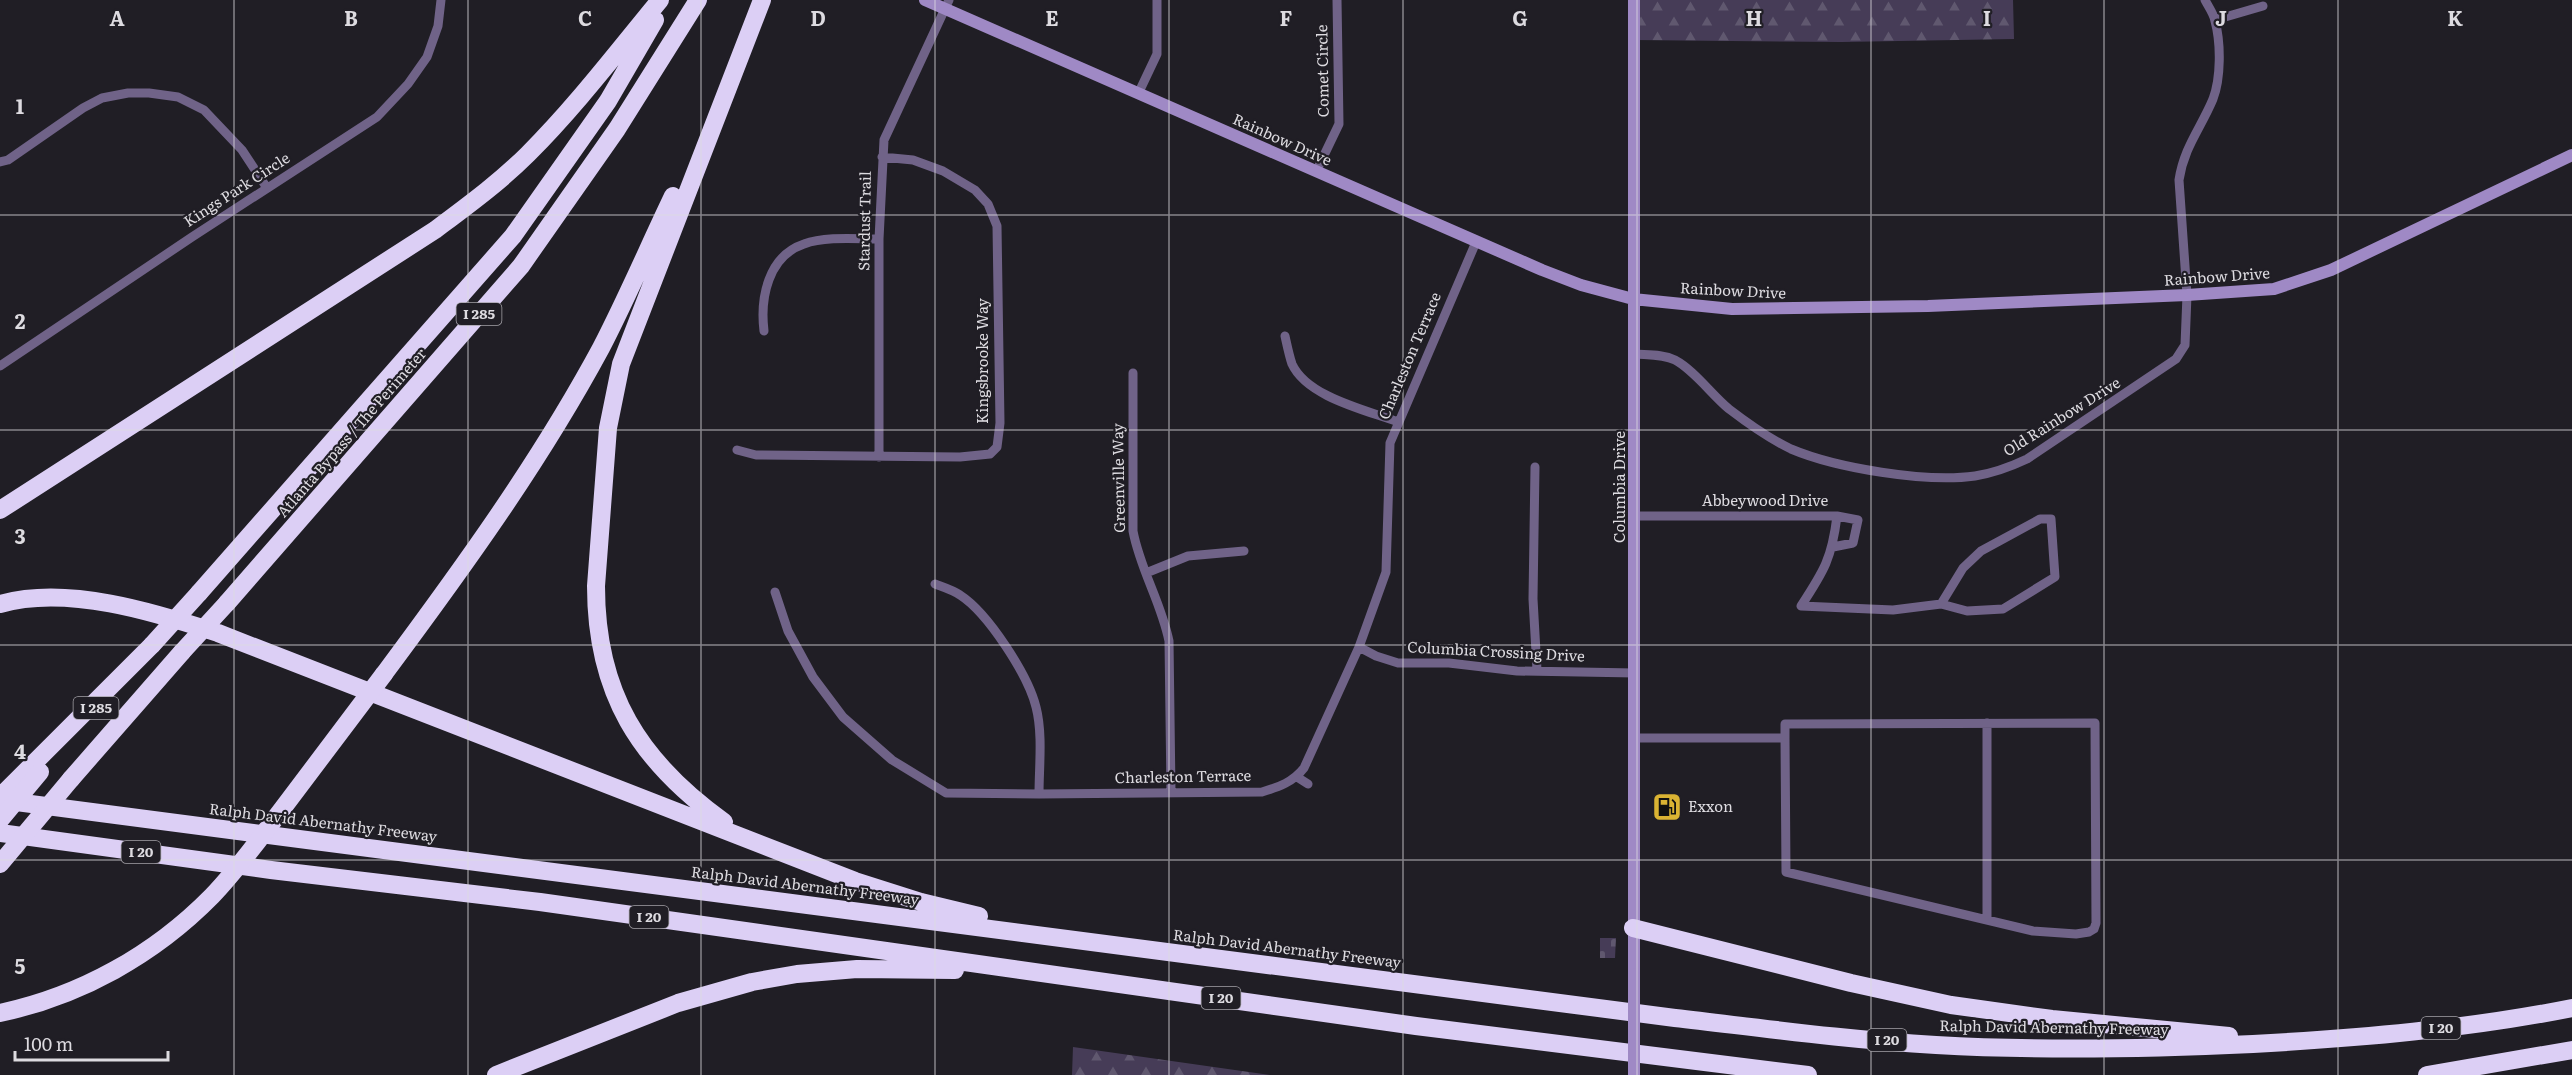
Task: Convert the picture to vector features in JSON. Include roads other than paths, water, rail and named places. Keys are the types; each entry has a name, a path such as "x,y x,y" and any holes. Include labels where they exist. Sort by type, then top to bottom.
{"highway":[{"path":"0,510 435,230 474,201 527,155 574,105 660,0"},
{"name":"Atlanta Bypass / The Perimeter","path":"33,771 199,593 513,236 608,101 667,0"},
{"name":"Atlanta Bypass / The Perimeter","path":"0,864 70,779 521,266 617,129 698,0"},
{"path":"0,1013 27,1007 77,989 125,965 187,919 211,897 249,853 384,674 495,522 545,443 600,348 678,185 762,0"},
{"path":"762,0 621,364 608,428 596,586 596,610 603,658 619,705 640,743 654,761 696,802 728,825 762,844"},
{"path":"0,604 56,599 99,601 161,614 218,633 855,881 933,905 990,919 1232,960"},
{"path":"0,798 33,771"},
{"path":"3,830 33,771"},
{"name":"Ralph David Abernathy Freeway","path":"0,798 1232,960 1833,1036 2034,1049 2131,1049 2309,1041 2402,1033 2572,1008"},
{"name":"I 20","path":"3,830 271,870 540,902 1416,1026 1808,1075"},
{"path":"1633,928 1842,981 1951,1005 2052,1019 2309,1041"},
{"path":"496,1075 678,1003 752,982 796,974 858,969 1026,971"},
{"path":"2427,1075 2572,1050"}],"street":[{"name":"Kings Park Circle","path":"0,366 389,108 427,57 438,26 441,0"},
{"name":"Rainbow Drive","path":"925,0 946,5 1316,172 1581,285 1633,299 1732,309 2187,296 2274,289 2339,266 2572,155"},
{"path":"1139,92 1157,54 1157,0"},
{"name":"Comet Circle","path":"1316,172 1339,124 1337,0"},
{"name":"Columbia Drive","path":"1634,0 1634,1075"},
{"path":"2205,0 2215,20 2263,6"},
{"name":"Stardust Trail","path":"879,457 879,239 884,140 946,5"},
{"name":"Old Rainbow Drive","path":"1635,354 1662,356 1676,360 1729,409 1789,448 1813,457 1879,471 1943,477 1973,477 2001,471 2027,459 2176,359 2185,345 2187,296 2179,180 2189,143 2213,98 2220,71 2215,20"},
{"path":"0,162 8,160 83,108 102,98 128,93 149,93 178,98 204,110 242,150 267,188"},
{"name":"Kingsbrooke Way","path":"737,450 756,455 879,457 990,454 997,447 1000,423 997,226 988,204 975,190 943,171 913,160 882,157"},
{"path":"764,331 763,296 773,270 785,255 804,244 845,239 879,239"},
{"name":"Charleston Terrace","path":"775,592 788,631 813,677 843,717 892,760 946,793 1262,792 1283,785 1297,777 1304,768 1359,646 1386,572 1390,443 1476,242"},
{"path":"1285,336 1293,365 1315,390 1398,422"},
{"name":"Greenville Way","path":"1133,373 1133,531 1137,553 1166,624 1169,640 1171,792"},
{"path":"1534,467 1533,599 1537,670"},
{"name":"Abbeywood Drive","path":"1635,516 1837,516 1833,547 1826,567 1801,606 1893,610 1941,604 1967,611 2003,609 2055,578 2051,519 2040,519 1981,551 1963,568 1941,604"},
{"path":"1833,547 1853,543 1858,520 1837,516"},
{"path":"1146,573 1188,556 1244,551"},
{"path":"935,584 960,594 984,617 996,631 1031,692 1037,709 1039,794"},
{"name":"Columbia Crossing Drive","path":"1359,646 1376,656 1398,663 1449,663 1517,671 1635,673"},
{"path":"1987,723 1987,919"},
{"path":"1987,723 2095,723 2096,923 2094,929 2076,934 2033,931 1786,872 1785,724 1987,723"},
{"path":"1634,738 1785,738"},
{"path":"1297,777 1308,784"}],"place":[{"name":"Exxon","path":"1667,807"}]}
